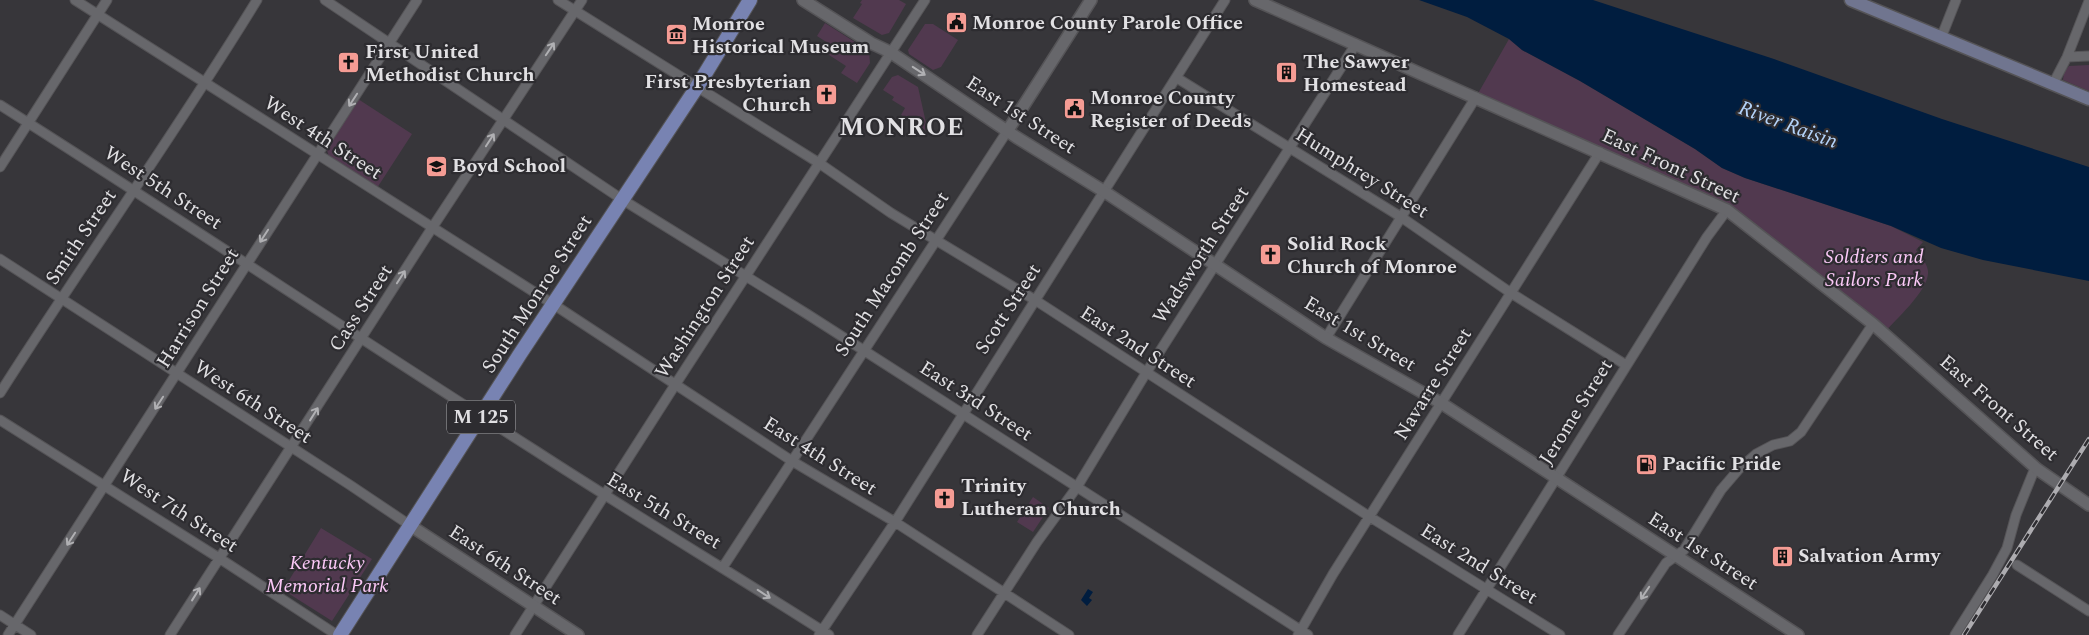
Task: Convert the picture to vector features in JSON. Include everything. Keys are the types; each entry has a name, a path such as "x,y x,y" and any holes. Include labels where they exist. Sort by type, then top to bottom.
{"main road":[{"name":"South Monroe Street","path":"339,635 553,304 697,87 750,0"},
{"path":"1856,1 2089,99"}],"street":[{"name":"West 4th Street","path":"75,0 553,304"},
{"path":"0,167 107,0"},
{"name":"Smith Street","path":"0,393 61,297 206,83 257,0"},
{"name":"East 3rd Street","path":"324,0 623,200 865,351 1302,633"},
{"name":"Harrison Street","path":"8,635 106,486 247,263 418,0"},
{"name":"East 2nd Street","path":"558,0 819,163 884,208 1035,300 1370,517 1560,635"},
{"name":"Cass Street","path":"170,635 292,449 432,228 582,0"},
{"name":"East 1st Street","path":"803,0 871,43 890,52 1326,338 1441,403 1798,635"},
{"name":"Washington Street","path":"515,635 925,0"},
{"name":"South Macomb Street","path":"723,567 937,241 1091,0"},
{"name":"Scott Street","path":"823,633 1105,192 1225,0"},
{"name":"East Front Street","path":"1255,0 1476,96 1727,210 1874,324 2037,468 2089,505"},
{"path":"1941,38 1956,0"},
{"path":"2053,84 2067,57 2089,1"},
{"name":"Wadsworth Street","path":"977,635 1004,592 1077,487 1146,373 1356,44"},
{"path":"2067,57 2089,56"},
{"name":"Humphrey Street","path":"1177,78 1401,217 1511,293 1626,366"},
{"path":"1326,338 1476,96"},
{"name":"West 5th Street","path":"0,105 135,190 481,416"},
{"name":"Navarre Street","path":"1302,633 1333,574 1600,152"},
{"name":"Jerome Street","path":"1458,635 1707,237 1727,210"},
{"name":"West 6th Street","path":"0,259 411,526"},
{"name":"East 4th Street","path":"553,304 675,385 792,460 895,522 1069,635"},
{"path":"1618,635 1666,563 1684,550 1721,490 1739,469 1756,454 1773,445 1790,441 1801,432 1874,324"},
{"name":"East 5th Street","path":"481,416 604,495 723,567 823,633"},
{"name":"West 7th Street","path":"0,420 339,635"},
{"path":"1955,635 2000,563 2007,548 2016,515 2037,468"},
{"name":"East 6th Street","path":"411,526 578,635"},
{"path":"2017,565 2089,611"},
{"path":"0,615 32,635"}],"green space":[{"path":"862,0 899,0 906,4 889,33 882,35 853,18 862,4 860,3"},
{"path":"825,23 869,51 870,63 857,83 841,73 846,66 829,55 834,47 817,36"},
{"path":"925,24 933,24 958,40 941,67 933,70 909,54 908,50"},
{"name":"Soldiers and Sailors Park","path":"1509,39 1522,50 1580,81 1695,149 1722,168 1745,178 1891,226 1923,242 1916,250 1928,271 1922,289 1884,333 1727,209 1476,97"},
{"path":"2089,65 2089,91 2063,80 2064,72 2069,66"},
{"path":"898,75 918,87 928,132 901,115 905,108 892,100 894,97 883,90 892,77"},
{"path":"358,99 412,134 377,188 329,157 327,150 328,145"},
{"path":"1033,497 1049,508 1033,532 1017,522"},
{"name":"Kentucky Memorial Park","path":"321,528 372,559 332,621 283,590"}],"water":[{"name":"River Raisin","path":"1419,0 1593,0 1774,59 1942,119 2089,167 2089,281 1983,260 1941,248 1891,226 1745,178 1722,168 1695,149 1580,81 1522,50 1509,39 1467,17"},
{"path":"1088,589 1093,592 1089,598 1092,600 1087,606 1081,600"}],"railway":[{"path":"1964,635 2089,439"}],"place":[{"name":"Monroe County Parole Office","path":"956,23"},
{"name":"Monroe Historical Museum","path":"676,35"},
{"name":"First United Methodist Church","path":"349,63"},
{"name":"The Sawyer Homestead","path":"1287,73"},
{"name":"First Presbyterian Church","path":"827,94"},
{"name":"Monroe County Register of Deeds","path":"1074,109"},
{"name":"Boyd School","path":"436,166"},
{"name":"Solid Rock Church of Monroe","path":"1271,255"},
{"name":"Pacific Pride","path":"1646,464"},
{"name":"Trinity Lutheran Church","path":"945,498"},
{"name":"Salvation Army","path":"1782,556"}],"district":[{"name":"MONROE","path":"902,128"}]}
